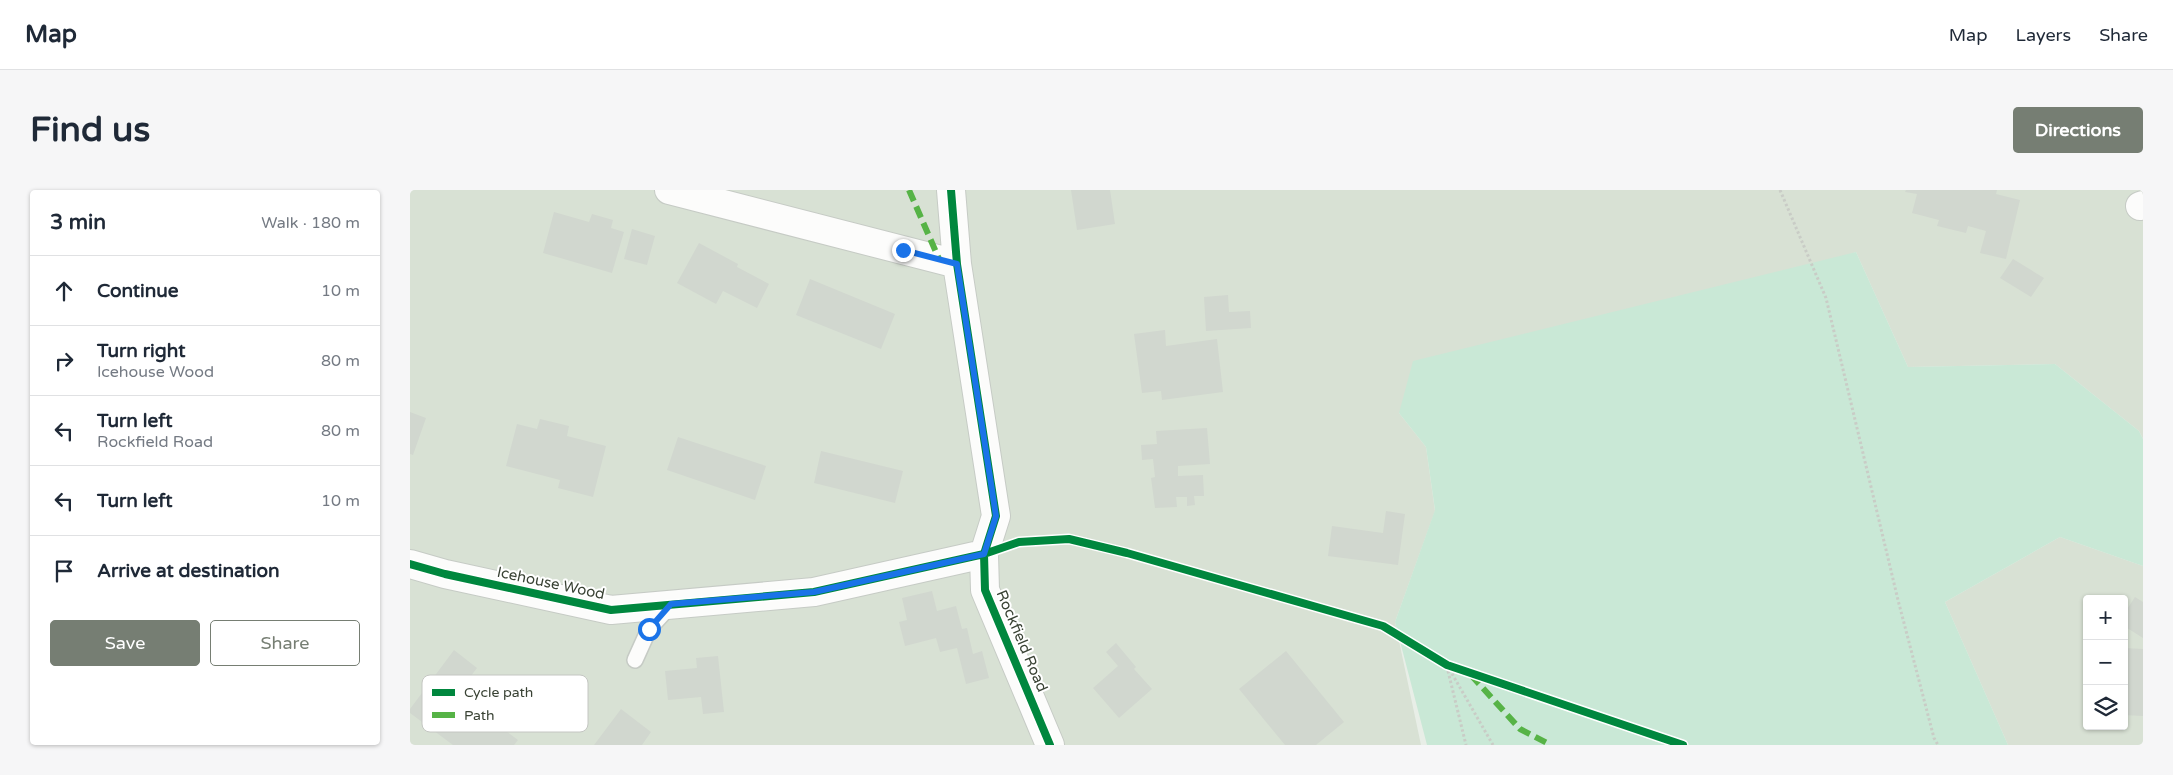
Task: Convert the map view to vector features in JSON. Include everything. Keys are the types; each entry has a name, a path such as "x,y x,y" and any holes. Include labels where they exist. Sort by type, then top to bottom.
{"street":[{"path":"669,190 957,264"},
{"name":"Rockfield Road","path":"950,190 957,264 996,516 984,554 985,590 1050,745"},
{"name":"Icehouse Wood","path":"410,564 444,574 611,610 814,592 984,554"}],"lane":[{"path":"635,660 649,629 671,604"}],"path":[{"path":"1780,190 1826,298 1898,600 1934,738 1938,745"},
{"path":"1466,745 1447,666 1493,745"}],"shaded area":[{"path":"410,190 2143,190 2143,439 2139,431 2055,364 1908,367 1856,252 1399,413 1426,447 1435,511 1395,622 1421,745 410,745"},
{"path":"2060,537 2143,566 2143,745 2008,745 1945,602"}],"green space":[{"path":"1856,252 1908,367 2055,364 2139,431 2143,439 2143,566 2060,537 1945,602 2008,745 1427,745 1395,622 1435,510 1426,447 1399,413 1413,361"}],"building":[{"path":"1071,190 1110,190 1115,224 1077,230"},
{"path":"1906,190 1997,190 1996,194 2020,200 2006,259 1980,253 1986,231 1968,226 1966,233 1937,226 1939,220 1912,213 1917,194 1905,192"},
{"path":"554,212 589,222 592,214 613,220 611,228 624,232 612,273 543,253"},
{"path":"632,229 655,236 647,265 624,259"},
{"path":"699,243 738,264 737,267 769,284 757,308 723,291 716,304 677,283"},
{"path":"2013,259 2044,278 2031,297 2000,278"},
{"path":"810,279 895,314 881,349 796,315"},
{"path":"1228,295 1229,312 1250,311 1251,328 1206,331 1204,297"},
{"path":"1165,330 1166,346 1217,339 1223,392 1162,400 1161,391 1142,393 1134,334"},
{"path":"410,412 426,418 413,455 410,454"},
{"path":"540,419 569,426 567,436 606,446 593,497 558,488 560,480 506,466 517,424 537,429"},
{"path":"1207,428 1210,464 1178,466 1178,476 1203,475 1204,496 1194,496 1195,505 1187,506 1187,497 1176,497 1177,507 1155,508 1151,478 1155,477 1153,459 1142,460 1141,445 1157,444 1156,431"},
{"path":"678,437 766,466 755,500 667,470"},
{"path":"821,451 903,471 895,503 814,483"},
{"path":"1386,511 1405,514 1398,565 1328,556 1332,526 1383,533"},
{"path":"932,591 937,611 956,606 962,629 967,628 973,654 982,651 989,678 966,684 957,648 940,652 936,638 905,646 899,622 907,620 902,598"},
{"path":"2135,597 2143,602 2143,638 2128,629 2128,608"},
{"path":"1116,643 1136,667 1134,669 1152,689 1119,718 1093,688 1118,666 1106,652"},
{"path":"2128,648 2143,649 2143,716 2128,715"},
{"path":"454,650 477,668 472,675 435,675"},
{"path":"1286,651 1344,722 1316,745 1285,745 1239,689"},
{"path":"718,656 724,712 703,714 701,697 668,700 665,671 697,668 696,658"},
{"path":"422,693 422,722 410,713 410,709"},
{"path":"621,709 651,732 642,745 594,745"},
{"path":"436,732 507,732 518,740 514,745 453,745"}],"marked path":[{"path":"909,190 939,259"},
{"path":"1471,675 1520,729 1551,745"}],"cycle path":[{"path":"951,190 957,264 996,516 984,554 985,590 1050,745"},
{"path":"410,564 445,574 611,610 814,592 984,554 1019,542 1069,539 1127,553 1383,626 1447,665 1683,745"}],"route":[{"path":"649,629 671,604 814,592 984,554 996,516 957,264 903,250"}]}
